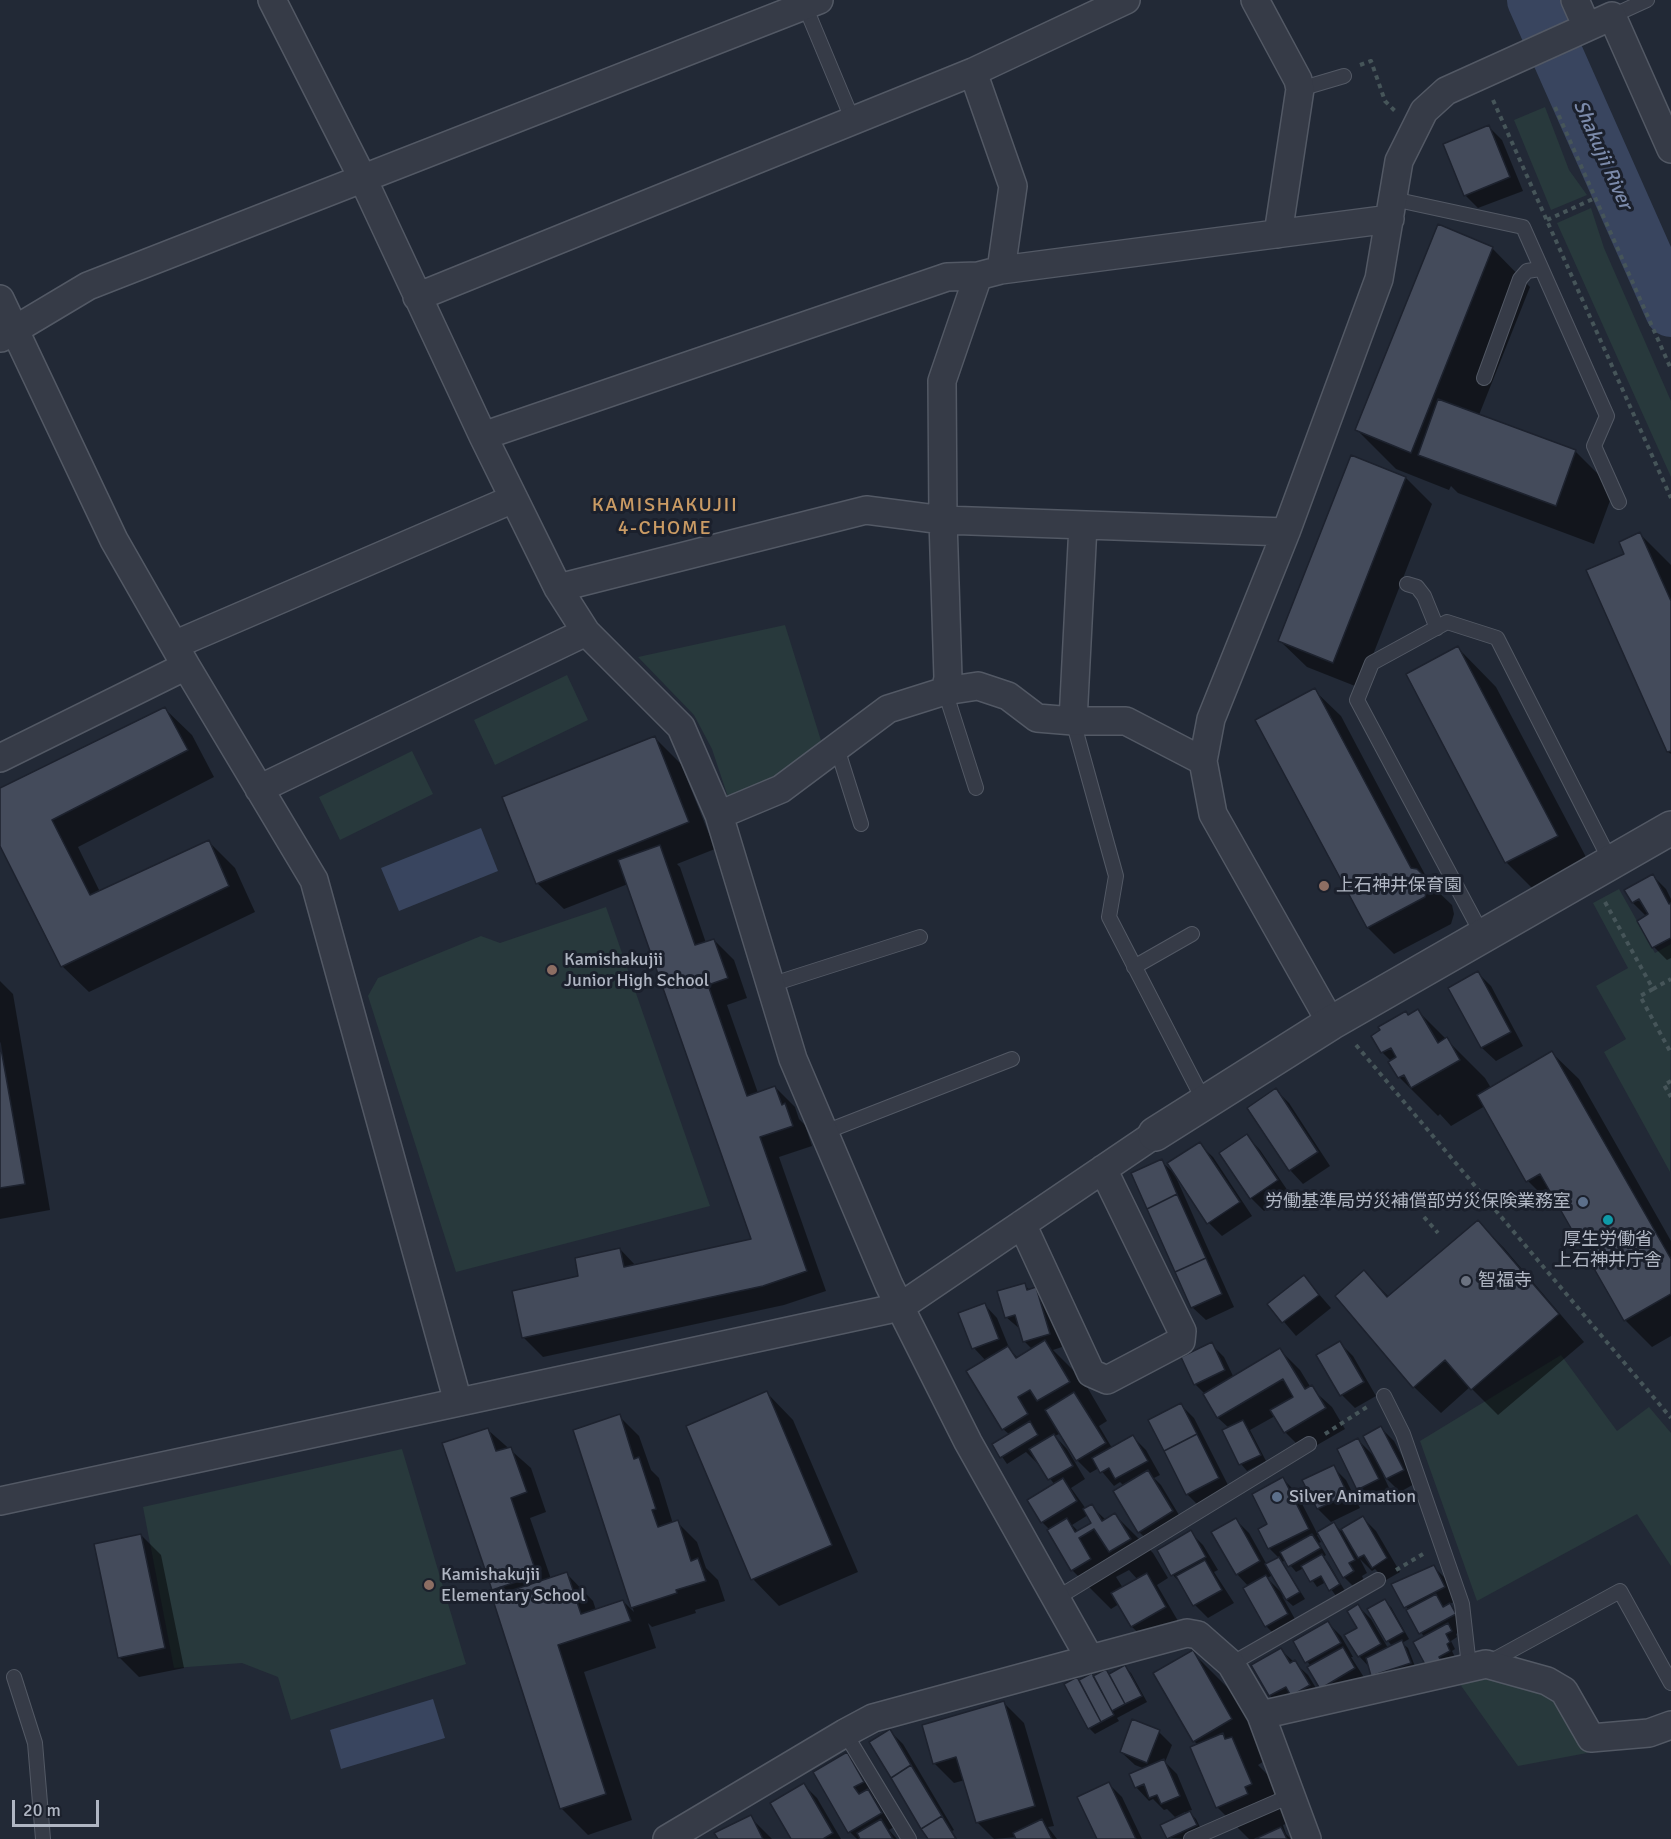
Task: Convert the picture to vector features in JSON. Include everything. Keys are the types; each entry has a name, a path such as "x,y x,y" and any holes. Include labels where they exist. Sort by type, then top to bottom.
{"street":[{"path":"272,0 363,179 513,499 558,588 586,632 681,728 719,815 793,1059 900,1307 968,1442 1090,1659"},
{"path":"417,297 973,72 1126,0"},
{"path":"1255,0 1298,80 1300,89 1278,234"},
{"path":"1575,0 1582,29"},
{"path":"8,333 88,286 812,3"},
{"path":"1333,1022 1214,814 1203,761 1211,719 1286,532 1379,279 1399,161 1424,111 1446,91 1612,16 1671,149"},
{"path":"945,691 948,678 943,520 942,381 989,273 1013,186 973,72"},
{"path":"483,436 946,277 1278,234 1392,209"},
{"path":"0,299 8,333 114,540 180,656 314,880 458,1402"},
{"path":"0,758 180,656 513,499"},
{"path":"558,588 866,510 943,520 1286,532"},
{"path":"1073,721 1083,525"},
{"path":"259,789 586,632"},
{"path":"719,815 781,789 888,710 945,691 978,686 1008,696 1037,718 1126,722 1203,761"},
{"path":"0,1502 900,1307 1155,1134 1333,1022 1671,828"},
{"path":"1022,1224 1091,1373 1107,1380 1181,1341 1182,1331 1103,1169"},
{"path":"667,1839 696,1832 844,1733 873,1718 1187,1633 1198,1635 1231,1664 1261,1715 1307,1839"},
{"path":"1261,1715 1478,1665 1547,1681 1564,1691 1591,1738 1649,1733 1671,1725"}],"lane":[{"path":"1612,16 1647,0"},
{"path":"812,3 853,122"},
{"path":"1300,89 1344,76"},
{"path":"1392,209 1523,227 1607,416 1594,446 1619,502"},
{"path":"1484,378 1520,279 1527,271 1540,269"},
{"path":"1407,584 1417,587 1424,596 1437,628"},
{"path":"1483,936 1357,700 1372,663 1447,622 1497,638 1601,868"},
{"path":"945,691 976,788"},
{"path":"1073,721 1116,876 1108,917 1205,1103"},
{"path":"837,748 861,824"},
{"path":"1134,967 1192,934"},
{"path":"770,985 920,938"},
{"path":"825,1132 1012,1059"},
{"path":"1384,1396 1403,1434 1442,1544 1462,1604 1478,1665 1620,1591 1671,1683"},
{"path":"1057,1598 1309,1444"},
{"path":"1231,1664 1378,1580"},
{"path":"14,1677 35,1743 43,1839"},
{"path":"844,1733 909,1839"},
{"path":"1191,1839 1290,1796"}],"path":[{"path":"1371,62 1385,101 1414,132"},
{"path":"1482,75 1671,498"},
{"path":"1555,106 1671,369"},
{"path":"1547,220 1596,198"},
{"path":"1601,868 1653,988"},
{"path":"1671,979 1640,996 1671,1053"},
{"path":"1333,1022 1671,1418"},
{"path":"1671,1082 1664,1085 1671,1097"},
{"path":"1424,1217 1438,1233"},
{"path":"1309,1444 1384,1396"},
{"path":"1378,1580 1442,1544"}],"shaded area":[{"path":"1545,107 1569,170 1587,195 1551,210 1514,120"},
{"path":"1591,208 1604,248 1671,401 1671,477 1557,223"},
{"path":"785,625 823,747 756,789 729,800 712,749 694,715 638,657"},
{"path":"567,675 588,720 495,765 474,720"},
{"path":"412,751 433,794 340,840 319,797"},
{"path":"1619,889 1655,953 1671,944 1670,1172 1604,1052 1626,1039 1596,986 1628,968 1593,903"},
{"path":"606,907 710,1206 456,1272 368,996 378,978 481,936 500,943"},
{"path":"1561,1355 1617,1431 1649,1407 1671,1433 1671,1566 1637,1514 1477,1601 1420,1441"},
{"path":"402,1449 466,1664 291,1720 278,1677 242,1663 174,1668 143,1507"},
{"path":"1471,1676 1512,1679 1562,1700 1587,1753 1518,1766 1457,1680"}],"water":[{"path":"481,828 498,871 399,911 381,868"},
{"path":"433,1699 445,1738 341,1769 330,1730"}],"building":[{"path":"1489,125 1510,177 1464,196 1443,144"},
{"path":"1438,224 1493,247 1411,453 1355,430"},
{"path":"1438,399 1576,450 1556,506 1418,455"},
{"path":"1351,455 1406,477 1333,663 1278,641"},
{"path":"1640,532 1671,601 1671,751 1667,752 1586,570 1624,554 1619,542"},
{"path":"1458,646 1558,836 1505,863 1406,674"},
{"path":"1315,688 1411,868 1417,869 1425,877 1428,887 1425,897 1367,928 1255,720"},
{"path":"165,707 188,750 52,820 90,895 209,840 229,886 61,967 0,846 0,788"},
{"path":"655,736 689,822 536,884 502,797"},
{"path":"660,845 695,945 714,939 728,978 708,985 747,1096 775,1086 782,1105 785,1103 793,1126 760,1137 807,1271 763,1286 522,1338 512,1291 578,1276 575,1258 620,1248 624,1267 751,1239 618,860"},
{"path":"1653,874 1669,904 1671,903 1671,938 1652,948 1637,921 1648,914 1639,899 1632,903 1624,890"},
{"path":"1478,971 1511,1032 1481,1048 1448,988"},
{"path":"1418,1009 1438,1043 1447,1037 1460,1060 1411,1088 1404,1075 1398,1078 1388,1062 1396,1057 1391,1048 1381,1053 1371,1036 1380,1030 1378,1027 1406,1011 1408,1015"},
{"path":"0,1043 25,1184 0,1188"},
{"name":"厚生労働省 上石神井庁舎","path":"1552,1051 1671,1259 1671,1294 1624,1321 1540,1174 1526,1182 1477,1095"},
{"path":"1276,1088 1318,1152 1289,1171 1247,1108"},
{"path":"1247,1134 1278,1180 1250,1199 1219,1153"},
{"path":"1200,1142 1240,1202 1207,1224 1167,1163"},
{"path":"1162,1159 1177,1194 1147,1209 1131,1173"},
{"path":"1177,1194 1206,1258 1175,1272 1147,1209"},
{"path":"1478,1220 1559,1314 1471,1390 1445,1360 1413,1388 1335,1296 1364,1270 1387,1297"},
{"path":"1206,1258 1222,1294 1191,1308 1175,1272"},
{"path":"1304,1275 1319,1295 1282,1323 1267,1304"},
{"path":"1025,1283 1027,1290 1036,1287 1050,1334 1023,1342 1015,1315 1005,1318 997,1291"},
{"path":"985,1303 999,1339 972,1349 958,1313"},
{"path":"1045,1340 1070,1382 1037,1401 1030,1390 1018,1397 1028,1414 1002,1430 966,1371 1008,1346 1016,1358"},
{"path":"1340,1341 1364,1382 1340,1396 1316,1355"},
{"path":"1212,1342 1225,1370 1194,1385 1181,1357"},
{"path":"1280,1348 1305,1389 1312,1385 1326,1408 1284,1433 1270,1410 1293,1397 1283,1379 1217,1418 1203,1394"},
{"path":"767,1391 832,1545 751,1580 686,1426"},
{"path":"1074,1392 1106,1443 1076,1461 1045,1410"},
{"path":"1181,1403 1197,1434 1164,1451 1148,1420"},
{"path":"620,1414 634,1459 639,1457 656,1509 652,1510 658,1527 678,1520 691,1561 698,1558 706,1581 631,1608 573,1430"},
{"path":"1243,1420 1261,1455 1239,1465 1222,1430"},
{"path":"1030,1421 1038,1435 1000,1458 992,1444"},
{"path":"1381,1426 1404,1470 1386,1479 1363,1436"},
{"path":"488,1428 496,1451 511,1447 527,1492 511,1498 537,1575 492,1590 442,1443"},
{"path":"1054,1434 1073,1466 1048,1480 1029,1449"},
{"path":"1197,1434 1219,1478 1186,1495 1164,1451"},
{"path":"1133,1435 1148,1461 1115,1479 1109,1468 1100,1473 1092,1458"},
{"path":"1358,1438 1379,1479 1357,1490 1337,1449"},
{"path":"1334,1465 1348,1495 1317,1509 1302,1480"},
{"path":"1148,1470 1173,1511 1138,1533 1113,1491"},
{"path":"1283,1477 1309,1529 1268,1549 1258,1529 1267,1524 1252,1494"},
{"path":"1063,1478 1077,1501 1041,1523 1027,1500"},
{"path":"1092,1504 1102,1521 1115,1513 1131,1539 1109,1552 1094,1529 1079,1538 1091,1559 1071,1571 1047,1530 1067,1518 1075,1532 1091,1523 1083,1509"},
{"path":"1363,1516 1387,1558 1372,1568 1364,1555 1358,1558 1341,1529"},
{"path":"1236,1518 1260,1561 1236,1575 1211,1532"},
{"path":"1334,1522 1355,1560 1349,1563 1354,1571 1343,1578 1317,1532"},
{"path":"1191,1530 1206,1557 1171,1576 1157,1550"},
{"path":"141,1534 165,1648 118,1658 94,1544"},
{"path":"1312,1534 1321,1548 1288,1567 1280,1552"},
{"path":"1322,1554 1340,1584 1329,1591 1321,1576 1310,1582 1301,1566"},
{"path":"1279,1557 1300,1592 1286,1600 1265,1564"},
{"path":"1205,1560 1222,1590 1193,1606 1176,1576"},
{"path":"1434,1565 1445,1587 1404,1608 1391,1584"},
{"path":"567,1572 581,1614 623,1600 631,1621 558,1645 606,1794 560,1809 492,1597"},
{"path":"1147,1573 1166,1607 1131,1627 1111,1593"},
{"path":"1266,1575 1288,1614 1265,1627 1243,1588"},
{"path":"1436,1594 1443,1607 1450,1603 1456,1614 1419,1634 1406,1610"},
{"path":"1385,1599 1404,1632 1386,1642 1367,1609"},
{"path":"1358,1604 1381,1644 1358,1657 1344,1635 1357,1628 1347,1611"},
{"path":"1328,1621 1341,1643 1305,1663 1293,1641"},
{"path":"1448,1623 1452,1631 1446,1634 1450,1642 1447,1644 1450,1651 1439,1657 1441,1660 1427,1668 1413,1642"},
{"path":"1402,1640 1411,1663 1371,1676 1366,1658"},
{"path":"1343,1647 1355,1668 1320,1689 1307,1667"},
{"path":"1281,1648 1290,1663 1295,1660 1310,1685 1291,1696 1286,1687 1269,1696 1251,1665"},
{"path":"1193,1650 1232,1719 1193,1742 1153,1673"},
{"path":"1125,1665 1142,1696 1125,1704 1109,1674"},
{"path":"1106,1669 1125,1704 1112,1711 1093,1676"},
{"path":"1092,1673 1114,1715 1101,1722 1079,1680"},
{"path":"1077,1677 1101,1722 1088,1729 1064,1684"},
{"path":"1004,1701 1035,1806 976,1823 956,1757 933,1764 922,1725"},
{"path":"1132,1719 1160,1730 1147,1763 1120,1752"},
{"path":"890,1729 911,1765 891,1778 869,1742"},
{"path":"1223,1733 1225,1739 1232,1737 1252,1784 1245,1787 1248,1794 1216,1808 1190,1747"},
{"path":"847,1752 864,1782 854,1787 859,1794 868,1789 882,1813 848,1833 813,1772"},
{"path":"1164,1759 1180,1796 1161,1804 1157,1795 1149,1798 1144,1784 1135,1788 1129,1774"},
{"path":"911,1765 942,1816 921,1829 891,1778"},
{"path":"1109,1782 1136,1839 1097,1839 1077,1797"},
{"path":"804,1783 833,1833 823,1839 791,1839 770,1803"},
{"path":"1190,1811 1197,1825 1167,1839 1160,1825"},
{"path":"751,1815 763,1839 718,1839 714,1833"},
{"path":"942,1816 956,1839 928,1839 921,1829"},
{"path":"881,1819 893,1839 860,1839 857,1833"},
{"path":"1042,1819 1052,1839 1016,1839 1013,1833"},
{"path":"1281,1827 1287,1839 1255,1839"}],"waterway":[{"name":"Shakujii River","path":"1533,0 1671,311"}],"place":[{"name":"上石神井保育園","path":"1324,886"},
{"name":"Kamishakujii Junior High School","path":"552,970"},
{"name":"労働基準局労災補償部労災保険業務室","path":"1583,1202"},
{"name":"厚生労働省 上石神井庁舎","path":"1608,1220"},
{"name":"智福寺","path":"1466,1281"},
{"name":"Silver Animation","path":"1277,1497"},
{"name":"Kamishakujii Elementary School","path":"429,1585"}],"district":[{"name":"KAMISHAKUJII 4-CHOME","path":"665,518"}]}
